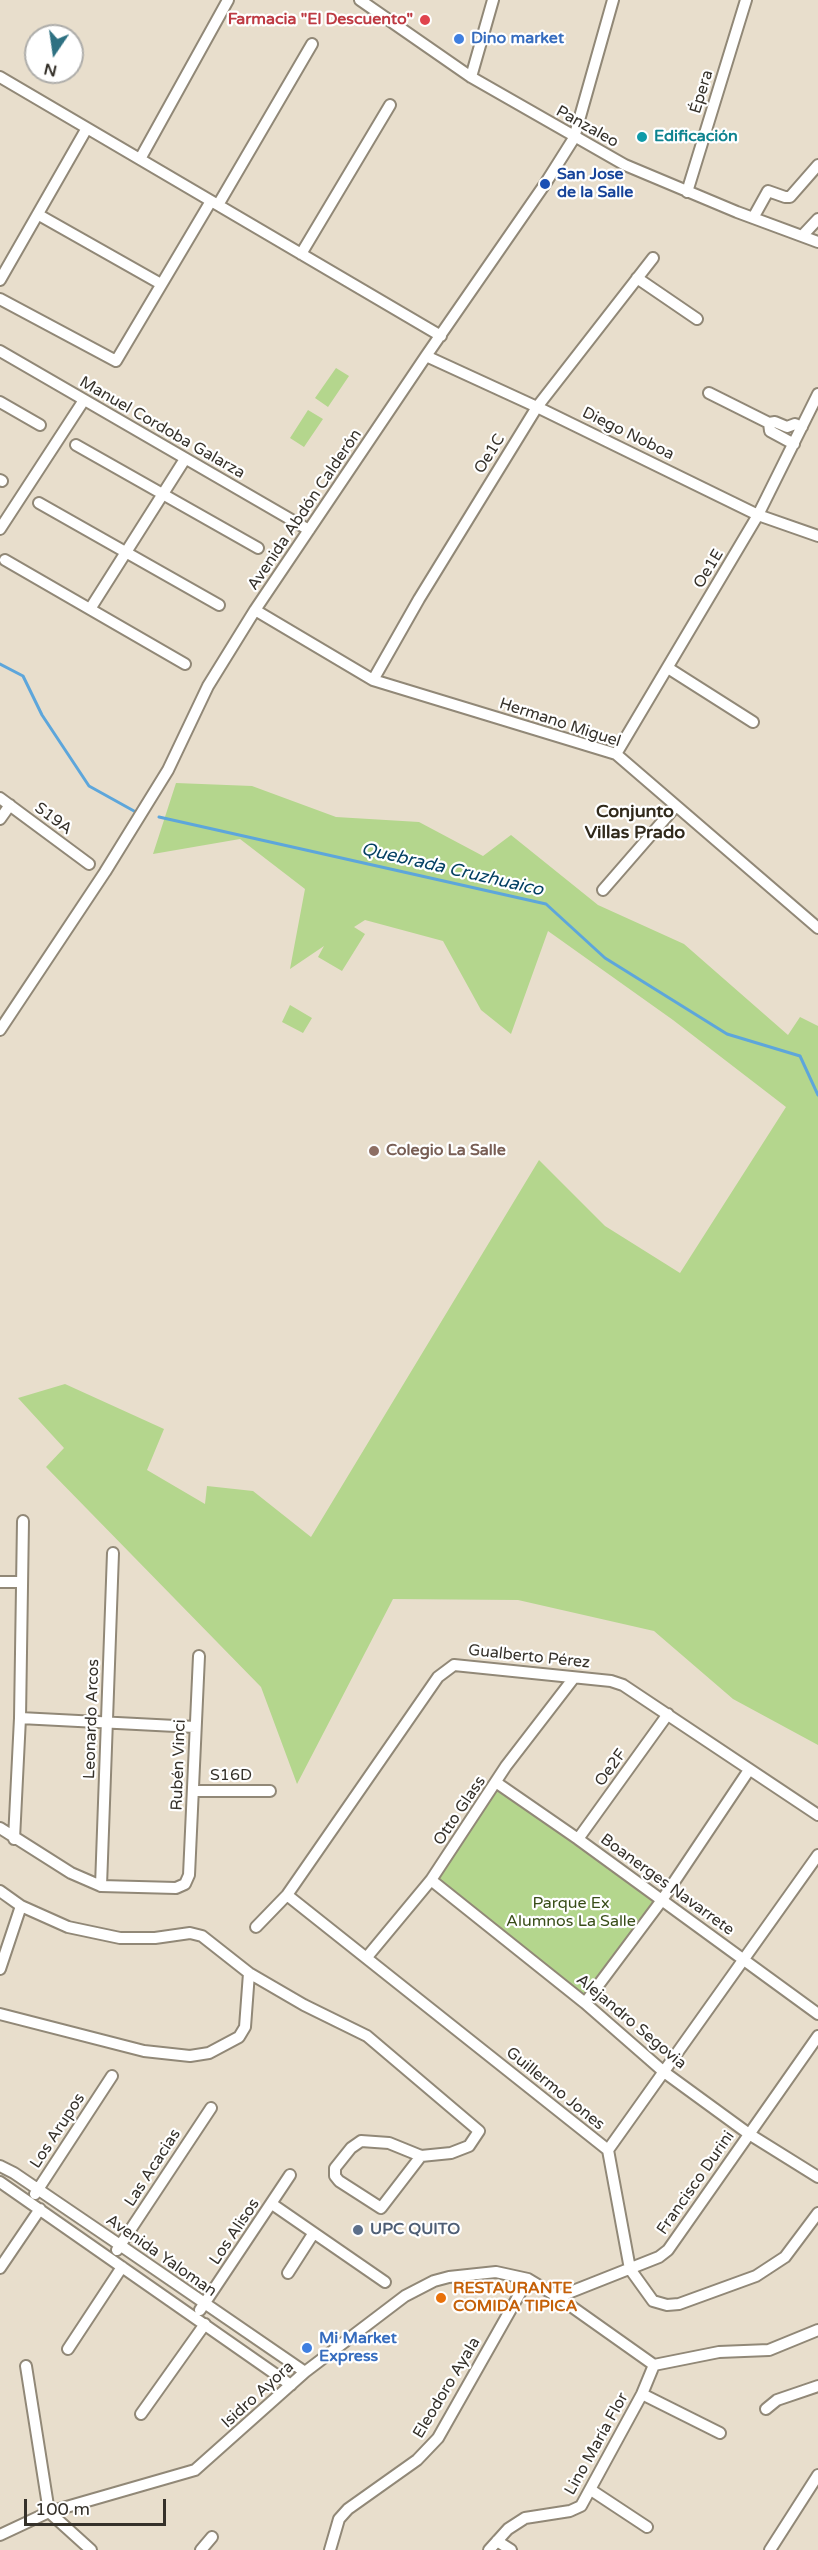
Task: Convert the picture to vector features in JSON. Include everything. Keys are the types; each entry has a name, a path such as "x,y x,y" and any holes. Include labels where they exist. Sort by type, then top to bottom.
{"street":[{"path":"140,159 228,0"},
{"name":"Panzaleo","path":"360,0 471,76 574,138 625,165 687,192 818,242"},
{"path":"471,76 493,0"},
{"name":"Avenida Abdón Calderón","path":"0,1029 105,872 168,770 208,686 255,610 574,138 613,0"},
{"name":"Épera","path":"687,192 746,0"},
{"path":"0,299 116,361 312,44"},
{"path":"0,77 441,336"},
{"path":"301,254 390,105"},
{"path":"0,280 87,128"},
{"path":"753,218 768,191 790,197 818,165"},
{"path":"39,215 162,284"},
{"path":"802,236 818,219"},
{"name":"Oe1C","path":"373,680 419,599 537,406 653,258"},
{"path":"638,278 697,319"},
{"name":"Manuel Cordoba Galarza","path":"0,351 309,530"},
{"name":"Diego Noboa","path":"426,356 537,406 758,515 818,536"},
{"path":"709,393 769,423 774,422 787,427 795,424 802,427"},
{"name":"Oe1E","path":"616,754 758,515 818,394"},
{"path":"0,529 84,400"},
{"path":"0,402 40,425"},
{"path":"769,423 770,431 794,444"},
{"path":"76,444 258,548"},
{"path":"90,609 185,459"},
{"path":"39,503 219,605"},
{"path":"5,560 185,664"},
{"name":"Hermano Miguel","path":"255,610 373,680 616,754 818,928"},
{"path":"668,668 753,722"},
{"name":"S19A","path":"0,798 89,864"},
{"path":"0,819 10,805"},
{"path":"603,890 676,806"},
{"path":"14,1839 20,1718 23,1521"},
{"name":"Leonardo Arcos","path":"101,1886 114,1553"},
{"path":"0,1582 21,1582"},
{"name":"Rubén Vinci","path":"101,1886 176,1888 185,1884 189,1875 199,1656"},
{"name":"Gualberto Pérez","path":"256,1927 287,1895 445,1669 454,1665 573,1679 611,1681 623,1685 818,1815"},
{"name":"Otto Glass","path":"367,1957 431,1880 507,1766 573,1679"},
{"name":"Oe2F","path":"578,1839 668,1714"},
{"path":"20,1718 195,1727"},
{"path":"585,2003 662,1900 749,1770"},
{"name":"Boanerges Navarrete","path":"497,1783 578,1839 818,2014"},
{"name":"S16D","path":"193,1791 270,1791"},
{"path":"0,1828 14,1839 72,1873 101,1886"},
{"path":"608,2150 818,1855"},
{"name":"Alejandro Segovia","path":"431,1880 585,2003 664,2072 749,2134 818,2177"},
{"path":"0,1891 21,1906 68,1927 120,1938 155,1938 195,1933 249,1973 304,2005 367,2036 479,2131 469,2146 451,2153 421,2156 389,2143 361,2141 351,2148 335,2168 335,2176 339,2181 381,2208 421,2156"},
{"name":"Guillermo Jones","path":"287,1895 608,2150 630,2269 653,2301 667,2305 679,2304 756,2276 785,2257 818,2213"},
{"path":"0,1969 21,1906"},
{"path":"0,2014 144,2051 190,2056 209,2053 239,2037 246,2027 249,1973"},
{"name":"Francisco Durini","path":"558,2297 659,2258 668,2250 818,2036"},
{"name":"Los Arupos","path":"29,2202 112,2076"},
{"name":"Las Acacias","path":"111,2258 211,2108"},
{"name":"Avenida Yaloman","path":"0,2166 305,2372"},
{"name":"Los Alisos","path":"195,2317 290,2175"},
{"name":"Avenida Yaloman","path":"0,2182 291,2385"},
{"path":"272,2204 385,2282"},
{"path":"0,2268 40,2209"},
{"path":"288,2273 313,2234"},
{"path":"68,2349 122,2267"},
{"name":"Isidro Ayora","path":"0,2535 49,2512 195,2470 305,2372 405,2296 434,2281 465,2274 496,2272 528,2279 558,2297 654,2366"},
{"name":"Eleodoro Ayala","path":"330,2550 339,2519 348,2509 417,2460 438,2438 528,2279"},
{"path":"141,2414 205,2324"},
{"path":"654,2366 719,2352 769,2350 818,2330"},
{"path":"26,2366 49,2512 91,2550"},
{"name":"Lino María Flor","path":"489,2550 508,2529 525,2518 577,2509 585,2502 642,2394 654,2366"},
{"path":"766,2409 777,2400 818,2386"},
{"path":"642,2394 720,2433"},
{"path":"770,2550 818,2475"},
{"path":"591,2490 647,2527"},
{"path":"201,2550 212,2537"},
{"path":"497,2541 511,2550"}],"green space":[{"path":"336,368 349,376 328,407 315,398"},
{"path":"308,410 323,419 304,447 290,438"},
{"path":"176,783 252,786 336,817 419,822 483,856 511,835 598,905 684,944 788,1035 800,1017 818,1026 818,1745 733,1699 654,1631 518,1600 393,1599 297,1784 261,1687 46,1467 64,1448 18,1398 65,1384 164,1429 147,1470 205,1504 207,1486 253,1491 311,1537 539,1160 605,1226 680,1273 786,1107 673,1020 548,931 511,1034 481,1010 443,941 365,920 354,927 365,934 342,971 318,957 324,946 290,969 305,889 240,839 153,854"},
{"path":"290,1005 312,1018 303,1033 282,1022"},
{"name":"Parque Ex Alumnos La Salle","path":"497,1789 662,1900 585,2003 431,1880"}],"waterway":[{"name":"Quebrada Cruzhuaico","path":"0,664 23,676 42,715 89,786 134,811"},
{"name":"Quebrada Cruzhuaico","path":"159,817 546,904 605,958 727,1034 800,1056 818,1095"}],"place":[{"name":"Farmacia \"El Descuento\"","path":"425,20"},
{"name":"Dino market","path":"459,39"},
{"name":"Edificación","path":"642,137"},
{"name":"San Jose de la Salle","path":"545,184"},
{"name":"Colegio La Salle","path":"374,1151"},
{"name":"UPC QUITO","path":"358,2230"},
{"name":"RESTAURANTE COMIDA TIPICA","path":"441,2298"},
{"name":"Mi Market Express","path":"307,2348"}],"district":[{"name":"Conjunto Villas Prado","path":"635,822"}]}
